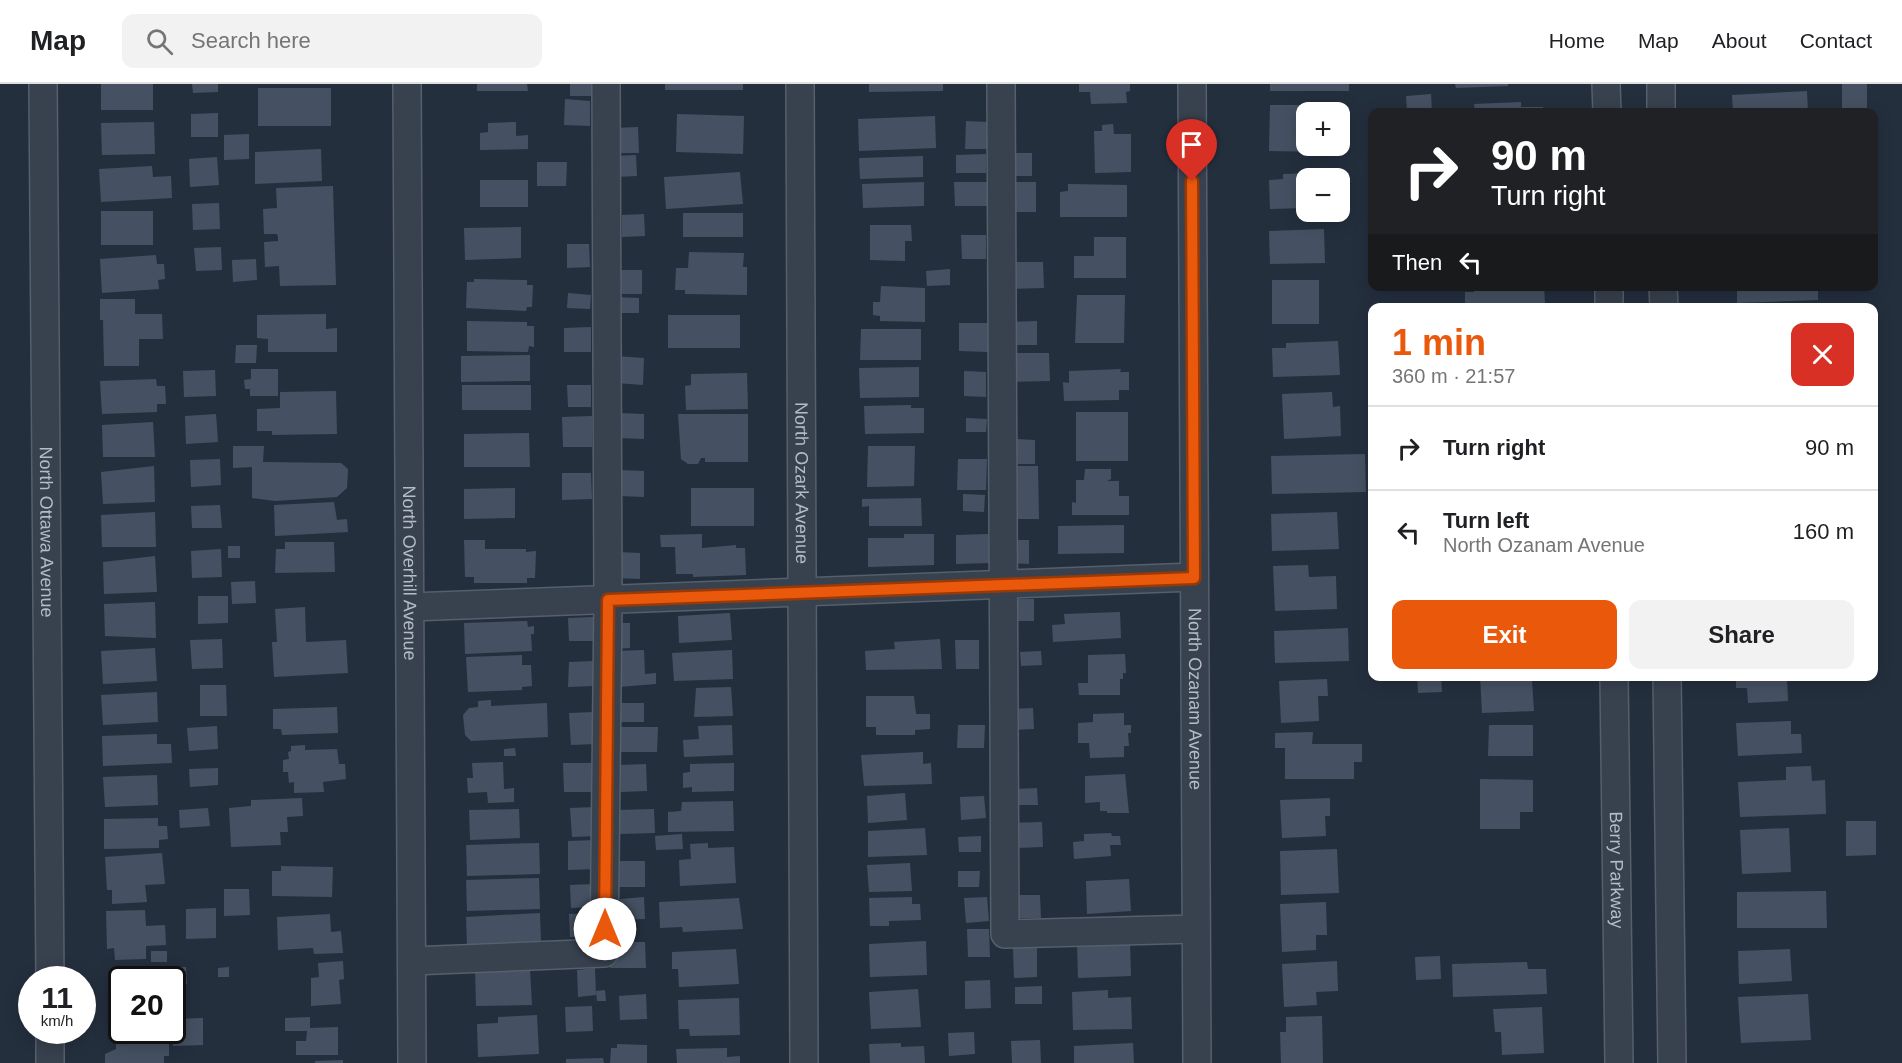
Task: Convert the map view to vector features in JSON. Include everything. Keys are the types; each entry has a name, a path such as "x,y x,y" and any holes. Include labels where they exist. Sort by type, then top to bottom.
{"street":[{"name":"North Ottawa Avenue","path":"43,84 50,966"},
{"name":"North Overhill Avenue","path":"407,84 412,1063"},
{"path":"412,961 604,953 608,600 606,84"},
{"name":"North Ozark Avenue","path":"800,84 804,1063"},
{"path":"1001,84 1005,933 1196,929"},
{"name":"North Ozanam Avenue","path":"1192,84 1197,1063"},
{"path":"1606,84 1607,108"},
{"path":"1661,84 1662,108"},
{"path":"410,607 1194,578"},
{"name":"Berry Parkway","path":"1614,681 1619,1063"},
{"path":"1668,681 1672,1063"},
{"path":"50,1044 51,1063"}],"building":[{"path":"101,84 153,84 153,110 101,110"},
{"path":"192,84 218,84 218,92 193,93"},
{"path":"477,84 527,84 528,91 477,91"},
{"path":"570,84 592,84 592,96 570,96"},
{"path":"665,84 743,84 743,90 665,90"},
{"path":"869,84 943,84 943,91 869,92"},
{"path":"1079,84 1130,84 1130,91 1126,92 1127,103 1091,104 1090,92 1079,92"},
{"path":"1270,84 1349,84 1349,91 1270,91"},
{"path":"1455,84 1508,84 1508,86 1456,88"},
{"path":"1842,84 1867,84 1867,108 1842,108"},
{"path":"258,88 331,88 331,126 258,126"},
{"path":"1807,91 1808,108 1733,108 1732,95"},
{"path":"1431,94 1432,108 1407,108 1406,96"},
{"path":"565,99 590,101 590,126 564,125"},
{"path":"1521,102 1521,107 1543,108 1474,108 1474,104"},
{"path":"1270,105 1296,105 1296,152 1269,151"},
{"path":"218,113 218,137 191,137 191,114"},
{"path":"677,114 744,116 743,154 676,152"},
{"path":"935,116 936,148 859,151 858,119"},
{"path":"966,121 988,122 987,149 965,149"},
{"path":"154,122 155,154 102,155 101,123"},
{"path":"516,122 516,136 528,135 528,149 480,150 480,133 488,132 488,123"},
{"path":"1113,124 1114,134 1131,134 1131,172 1095,173 1094,131 1102,131 1102,125"},
{"path":"638,127 639,153 615,153 614,128"},
{"path":"249,134 249,159 224,160 224,135"},
{"path":"321,149 322,181 255,184 255,152"},
{"path":"1012,153 1032,153 1032,176 1011,176"},
{"path":"986,154 986,173 956,173 956,155"},
{"path":"636,155 637,176 615,177 615,156"},
{"path":"923,156 923,177 860,179 859,158"},
{"path":"217,157 219,185 190,187 189,159"},
{"path":"537,162 567,162 566,186 537,186"},
{"path":"152,166 153,177 171,176 172,198 101,202 99,169"},
{"path":"740,172 743,204 666,209 664,177"},
{"path":"1283,174 1296,174 1296,208 1270,209 1269,180 1283,179"},
{"path":"480,180 528,180 528,207 480,207"},
{"path":"924,182 924,206 863,208 862,184"},
{"path":"954,182 988,182 988,206 955,206"},
{"path":"1010,182 1036,182 1036,212 1010,212"},
{"path":"1068,184 1127,185 1127,217 1060,217 1060,192 1068,191"},
{"path":"333,186 336,285 280,286 279,266 265,267 264,242 278,241 278,237 277,234 264,234 263,209 277,208 276,188"},
{"path":"219,203 220,229 193,230 192,204"},
{"path":"101,211 153,211 153,245 101,245"},
{"path":"683,213 743,213 743,237 683,237"},
{"path":"644,214 645,236 622,237 622,215"},
{"path":"870,225 911,225 912,241 905,241 905,261 870,260"},
{"path":"521,227 521,258 465,260 464,228"},
{"path":"1324,229 1325,263 1270,264 1269,231"},
{"path":"961,235 986,235 986,259 962,259"},
{"path":"1094,237 1126,237 1126,278 1074,278 1074,256 1094,256"},
{"path":"567,244 589,244 590,267 567,268"},
{"path":"221,247 222,270 196,271 194,248"},
{"path":"689,252 744,253 743,267 747,267 747,295 685,294 685,290 675,290 676,268 688,268"},
{"path":"156,255 157,264 164,264 165,279 158,280 159,289 102,293 100,259"},
{"path":"256,259 257,280 233,282 232,260"},
{"path":"1007,262 1043,262 1044,288 1006,289"},
{"path":"950,269 950,285 927,286 926,271"},
{"path":"617,270 642,270 642,294 617,294"},
{"path":"474,279 527,280 527,285 533,285 532,307 527,307 526,311 466,308 467,282 474,282"},
{"path":"1272,280 1319,280 1319,324 1272,324"},
{"path":"881,286 925,288 925,322 880,321 880,316 873,315 873,302 880,302"},
{"path":"1544,291 1545,303 1465,303 1465,292"},
{"path":"1737,291 1818,291 1818,300 1737,303"},
{"path":"568,293 591,295 590,309 567,308"},
{"path":"1077,295 1125,295 1124,343 1075,343"},
{"path":"617,297 639,298 639,313 617,313"},
{"path":"100,299 135,299 135,314 162,314 163,339 139,339 139,366 104,366"},
{"path":"326,314 326,329 337,328 337,352 268,352 268,339 257,338 257,315"},
{"path":"668,315 740,315 740,348 668,348"},
{"path":"467,321 527,322 527,326 534,326 534,347 529,346 528,352 467,351"},
{"path":"1037,321 1037,345 1012,345 1012,322"},
{"path":"959,323 989,323 988,352 959,351"},
{"path":"591,327 591,352 564,352 564,328"},
{"path":"861,329 921,329 921,360 860,360"},
{"path":"1338,341 1340,375 1273,377 1272,348 1286,348 1286,343"},
{"path":"236,345 257,345 256,363 235,363"},
{"path":"1010,353 1049,353 1050,381 1011,382"},
{"path":"530,355 530,381 461,382 461,356"},
{"path":"616,356 644,358 643,385 616,383"},
{"path":"919,367 919,397 860,398 859,368"},
{"path":"251,369 278,369 278,396 250,396 250,389 245,389 244,380 251,379"},
{"path":"1121,369 1120,372 1129,372 1129,390 1119,390 1119,400 1064,401 1063,382 1069,383 1069,371"},
{"path":"215,370 216,396 184,397 183,371"},
{"path":"964,371 986,372 986,397 964,396"},
{"path":"747,373 748,409 686,410 685,386 691,385 691,374"},
{"path":"156,379 157,386 165,386 166,404 157,404 157,412 102,414 100,381"},
{"path":"462,385 531,385 531,410 462,410"},
{"path":"567,385 591,385 591,407 568,407"},
{"path":"336,391 337,434 272,435 272,431 257,431 257,409 280,408 280,392"},
{"path":"1332,392 1333,407 1340,406 1341,436 1284,439 1282,394"},
{"path":"911,405 911,408 924,408 924,433 865,434 864,406"},
{"path":"1076,412 1128,412 1128,461 1076,461"},
{"path":"619,413 644,414 644,439 619,438"},
{"path":"216,414 218,442 186,444 185,416"},
{"path":"678,414 748,414 748,462 705,462 705,458 701,458 698,464 688,464 681,459"},
{"path":"592,416 592,447 563,447 562,417"},
{"path":"966,418 987,419 986,432 966,432"},
{"path":"153,422 155,457 103,457 102,425"},
{"path":"529,433 530,467 464,467 464,434"},
{"path":"1014,439 1035,440 1035,464 1013,464"},
{"path":"233,446 264,446 263,462 341,463 348,469 347,488 337,497 275,501 252,498 252,467 233,468"},
{"path":"868,446 915,446 914,486 867,487"},
{"path":"1365,454 1366,492 1272,494 1271,456"},
{"path":"220,459 221,485 191,487 190,460"},
{"path":"958,459 987,459 986,490 957,490"},
{"path":"154,466 155,502 103,504 101,472"},
{"path":"1011,466 1038,466 1039,519 1012,519"},
{"path":"1085,469 1111,469 1111,479 1107,481 1119,481 1119,496 1129,496 1129,515 1072,515 1072,502 1076,503 1076,480 1084,480"},
{"path":"619,470 644,471 644,497 619,496"},
{"path":"562,473 591,473 592,499 562,500"},
{"path":"515,488 515,518 464,519 464,489"},
{"path":"691,488 754,488 754,526 691,526"},
{"path":"963,494 985,495 984,512 963,511"},
{"path":"921,498 922,526 869,526 869,506 862,507 862,499"},
{"path":"334,502 337,520 347,519 348,532 275,536 274,505"},
{"path":"220,505 222,528 192,528 191,506"},
{"path":"155,512 156,547 102,547 101,515"},
{"path":"1337,512 1339,549 1272,551 1271,514"},
{"path":"1124,525 1124,553 1058,554 1058,526"},
{"path":"702,534 702,548 736,545 736,548 745,548 746,575 693,577 693,574 676,574 675,547 661,547 660,535"},
{"path":"904,534 934,534 934,565 868,567 868,538 904,538"},
{"path":"988,534 990,563 956,564 956,535"},
{"path":"464,540 485,540 485,549 536,551 535,578 527,578 527,583 474,583 474,577 465,577"},
{"path":"1013,540 1029,540 1029,564 1013,563"},
{"path":"285,542 334,542 335,572 275,573 276,549 285,549"},
{"path":"228,546 240,546 240,558 228,558"},
{"path":"221,549 222,577 192,578 191,551"},
{"path":"616,552 640,553 640,579 615,578"},
{"path":"155,556 157,592 104,594 103,562"},
{"path":"1308,565 1309,577 1336,576 1337,609 1275,611 1273,566"},
{"path":"255,581 256,603 232,604 231,582"},
{"path":"198,596 228,596 228,623 198,624"},
{"path":"1010,599 1034,599 1034,621 1009,621"},
{"path":"155,602 156,638 105,636 104,604"},
{"path":"305,607 306,642 346,640 348,673 274,677 272,642 277,642 275,609"},
{"path":"1120,612 1121,638 1053,642 1052,625 1065,624 1064,614"},
{"path":"730,613 732,640 679,643 678,616"},
{"path":"593,617 593,641 569,641 568,618"},
{"path":"527,621 528,627 534,626 534,634 531,634 532,651 465,654 464,623"},
{"path":"613,623 630,623 630,648 613,649"},
{"path":"1348,628 1349,661 1275,663 1274,631"},
{"path":"222,639 223,668 192,669 190,640"},
{"path":"940,639 942,669 866,670 865,651 895,649 894,642"},
{"path":"955,640 979,640 979,669 956,669"},
{"path":"155,648 157,681 103,684 101,651"},
{"path":"644,650 645,674 656,673 656,684 619,687 617,651"},
{"path":"732,650 733,679 674,681 672,653"},
{"path":"1041,651 1042,665 1021,666 1020,652"},
{"path":"1125,654 1126,673 1123,673 1123,679 1120,679 1120,695 1079,695 1078,683 1088,683 1088,655"},
{"path":"522,655 522,665 531,665 532,686 522,687 522,690 468,692 466,657"},
{"path":"594,661 594,686 568,687 569,662"},
{"path":"1327,679 1328,696 1318,696 1319,721 1281,723 1279,681"},
{"path":"1417,681 1441,681 1442,692 1418,693"},
{"path":"1480,681 1532,681 1534,711 1482,713"},
{"path":"1736,681 1787,681 1788,701 1748,703 1747,688 1736,688"},
{"path":"200,685 226,685 227,716 200,716"},
{"path":"731,687 733,716 694,717 696,688"},
{"path":"157,692 158,722 103,725 101,695"},
{"path":"866,696 914,696 916,714 930,714 930,729 915,730 915,735 876,735 876,727 866,727"},
{"path":"491,700 491,706 547,703 548,737 471,741 465,735 463,715 469,708 478,707 478,701"},
{"path":"620,703 644,703 644,722 621,722"},
{"path":"337,707 338,733 282,735 281,729 273,729 273,709"},
{"path":"1033,708 1034,729 1011,730 1010,709"},
{"path":"594,712 596,744 571,745 569,713"},
{"path":"1124,713 1124,725 1131,725 1131,733 1128,733 1129,746 1124,746 1124,757 1090,758 1089,743 1078,743 1078,723 1093,722 1093,714"},
{"path":"1791,721 1791,734 1801,734 1802,753 1738,756 1736,723"},
{"path":"732,725 733,755 684,757 683,740 699,739 698,726"},
{"path":"958,725 985,725 984,748 957,748"},
{"path":"1489,725 1533,725 1533,756 1488,756"},
{"path":"217,726 218,749 189,751 187,728"},
{"path":"621,727 658,727 657,752 621,752"},
{"path":"1313,732 1312,744 1362,744 1362,762 1354,762 1354,779 1285,779 1285,748 1275,748 1275,733"},
{"path":"157,734 157,744 171,744 172,763 103,766 102,736"},
{"path":"305,745 305,750 337,749 339,764 345,764 346,779 323,782 324,792 294,793 294,782 289,783 288,772 283,772 283,760 289,759 288,752 291,751 291,746"},
{"path":"515,748 516,756 504,756 504,749"},
{"path":"923,752 923,764 931,763 932,784 864,786 861,755"},
{"path":"503,762 504,789 514,788 514,802 488,803 487,792 468,793 467,778 473,778 472,763"},
{"path":"563,763 593,763 594,792 564,792"},
{"path":"734,763 734,791 692,792 692,787 683,788 683,773 690,772 690,764"},
{"path":"646,764 647,791 620,792 619,765"},
{"path":"1811,766 1812,781 1825,780 1826,814 1740,817 1738,782 1786,780 1786,767"},
{"path":"218,768 218,785 190,787 189,769"},
{"path":"1125,774 1129,813 1107,813 1107,811 1100,811 1100,802 1085,803 1085,776"},
{"path":"157,775 158,805 105,807 103,777"},
{"path":"1480,779 1533,780 1533,812 1520,812 1520,829 1480,829"},
{"path":"1037,788 1038,805 1015,805 1014,789"},
{"path":"905,793 907,820 868,823 867,796"},
{"path":"984,796 986,818 961,820 960,797"},
{"path":"302,798 303,816 287,817 288,832 280,832 281,845 231,847 229,808 251,806 251,800"},
{"path":"1330,798 1330,816 1325,816 1326,836 1282,838 1280,800"},
{"path":"733,801 734,831 668,832 668,812 681,811 682,802"},
{"path":"596,807 597,836 572,837 570,808"},
{"path":"208,808 210,826 180,828 179,810"},
{"path":"519,809 520,838 470,840 469,810"},
{"path":"654,809 655,833 618,834 617,810"},
{"path":"158,818 158,826 167,826 168,839 159,840 159,848 104,849 104,819"},
{"path":"1846,821 1876,821 1876,855 1846,856"},
{"path":"1042,822 1043,847 1013,848 1012,823"},
{"path":"925,828 927,855 868,857 868,831"},
{"path":"1789,828 1791,872 1742,874 1740,830"},
{"path":"1111,833 1112,836 1120,836 1121,845 1110,845 1111,856 1074,859 1073,842 1084,841 1084,834"},
{"path":"682,834 683,849 656,850 655,836"},
{"path":"981,836 981,852 959,852 958,837"},
{"path":"595,840 596,869 568,870 568,841"},
{"path":"539,843 540,874 467,876 466,845"},
{"path":"708,843 708,848 734,847 736,883 680,886 679,860 691,859 690,844"},
{"path":"1337,849 1339,893 1281,895 1280,851"},
{"path":"162,853 165,884 145,885 147,902 112,904 112,890 107,890 105,857"},
{"path":"619,861 645,861 645,887 619,887"},
{"path":"910,863 912,891 869,892 867,865"},
{"path":"281,866 333,867 332,897 272,896 272,871 281,871"},
{"path":"958,871 980,871 979,887 958,887"},
{"path":"539,878 540,909 467,911 466,880"},
{"path":"1129,879 1131,911 1087,914 1086,881"},
{"path":"594,884 595,907 571,908 570,885"},
{"path":"224,889 249,889 250,915 224,916"},
{"path":"1826,891 1827,928 1737,928 1737,892"},
{"path":"1014,895 1040,895 1041,918 1015,918"},
{"path":"644,897 645,919 621,920 620,899"},
{"path":"912,897 912,904 920,904 921,920 889,921 889,926 870,926 869,898"},
{"path":"987,897 989,921 966,923 964,898"},
{"path":"739,898 743,929 683,932 682,927 660,928 659,902"},
{"path":"1326,902 1327,935 1316,935 1316,950 1282,952 1280,904"},
{"path":"216,908 216,938 186,939 186,909"},
{"path":"145,910 146,926 165,925 166,945 146,946 146,959 115,960 114,948 107,949 106,911"},
{"path":"540,913 541,942 467,946 466,917"},
{"path":"593,913 594,937 570,937 569,914"},
{"path":"330,914 331,932 341,931 343,953 314,954 313,948 278,950 277,917"},
{"path":"967,929 989,929 990,957 968,957"},
{"path":"926,941 927,975 870,977 869,944"},
{"path":"617,942 645,942 646,968 610,968 609,955 618,956"},
{"path":"1130,942 1131,976 1078,978 1077,944"},
{"path":"1013,948 1037,948 1037,977 1014,978"},
{"path":"736,949 739,984 679,987 678,969 672,969 672,952"},
{"path":"1790,949 1792,981 1739,984 1738,951"},
{"path":"151,951 167,951 167,962 151,962"},
{"path":"1440,956 1441,979 1416,980 1415,957"},
{"path":"343,961 344,979 339,980 341,1004 311,1006 311,978 319,977 318,963"},
{"path":"1337,961 1338,991 1316,992 1317,1005 1284,1007 1282,964"},
{"path":"1527,962 1528,969 1546,969 1547,994 1453,997 1452,964"},
{"path":"475,966 530,969 532,1005 476,1006"},
{"path":"229,967 229,977 218,977 218,968"},
{"path":"595,968 596,995 578,997 577,970"},
{"path":"990,980 991,1008 965,1009 965,981"},
{"path":"1042,986 1042,1004 1015,1004 1015,987"},
{"path":"918,989 921,1027 871,1029 869,992"},
{"path":"605,990 606,1001 597,1001 596,991"},
{"path":"1108,990 1108,998 1131,997 1132,1029 1073,1030 1072,992"},
{"path":"646,994 647,1019 620,1020 619,996"},
{"path":"1808,994 1811,1040 1741,1043 1738,997"},
{"path":"739,998 740,1035 690,1036 689,1029 679,1029 678,1000"},
{"path":"592,1006 593,1031 566,1032 565,1007"},
{"path":"1542,1007 1544,1053 1502,1055 1501,1032 1495,1032 1493,1009"},
{"path":"537,1015 539,1054 478,1057 477,1024 498,1023 498,1017"},
{"path":"1322,1016 1323,1063 1281,1063 1280,1032 1286,1032 1286,1017"},
{"path":"310,1017 310,1028 338,1027 338,1055 296,1055 296,1041 306,1041 307,1031 285,1031 285,1018"},
{"path":"203,1018 203,1045 173,1046 173,1044 186,1044 186,1019"},
{"path":"974,1032 975,1054 949,1056 948,1033"},
{"path":"1040,1040 1041,1063 1012,1063 1011,1041"},
{"path":"901,1043 901,1047 924,1046 925,1063 870,1063 869,1044"},
{"path":"1133,1043 1134,1063 1074,1063 1074,1046"},
{"path":"116,1044 169,1044 169,1056 164,1056 164,1063 105,1063 105,1054 116,1049"},
{"path":"617,1044 647,1045 647,1063 610,1063 611,1048 617,1048"},
{"path":"727,1048 727,1057 740,1056 740,1063 677,1063 676,1049"},
{"path":"603,1058 604,1063 566,1063 566,1059"},
{"path":"343,1060 343,1063 315,1063 315,1061"}],"route":[{"path":"605,929 608,600 1194,578 1192,181"}]}
